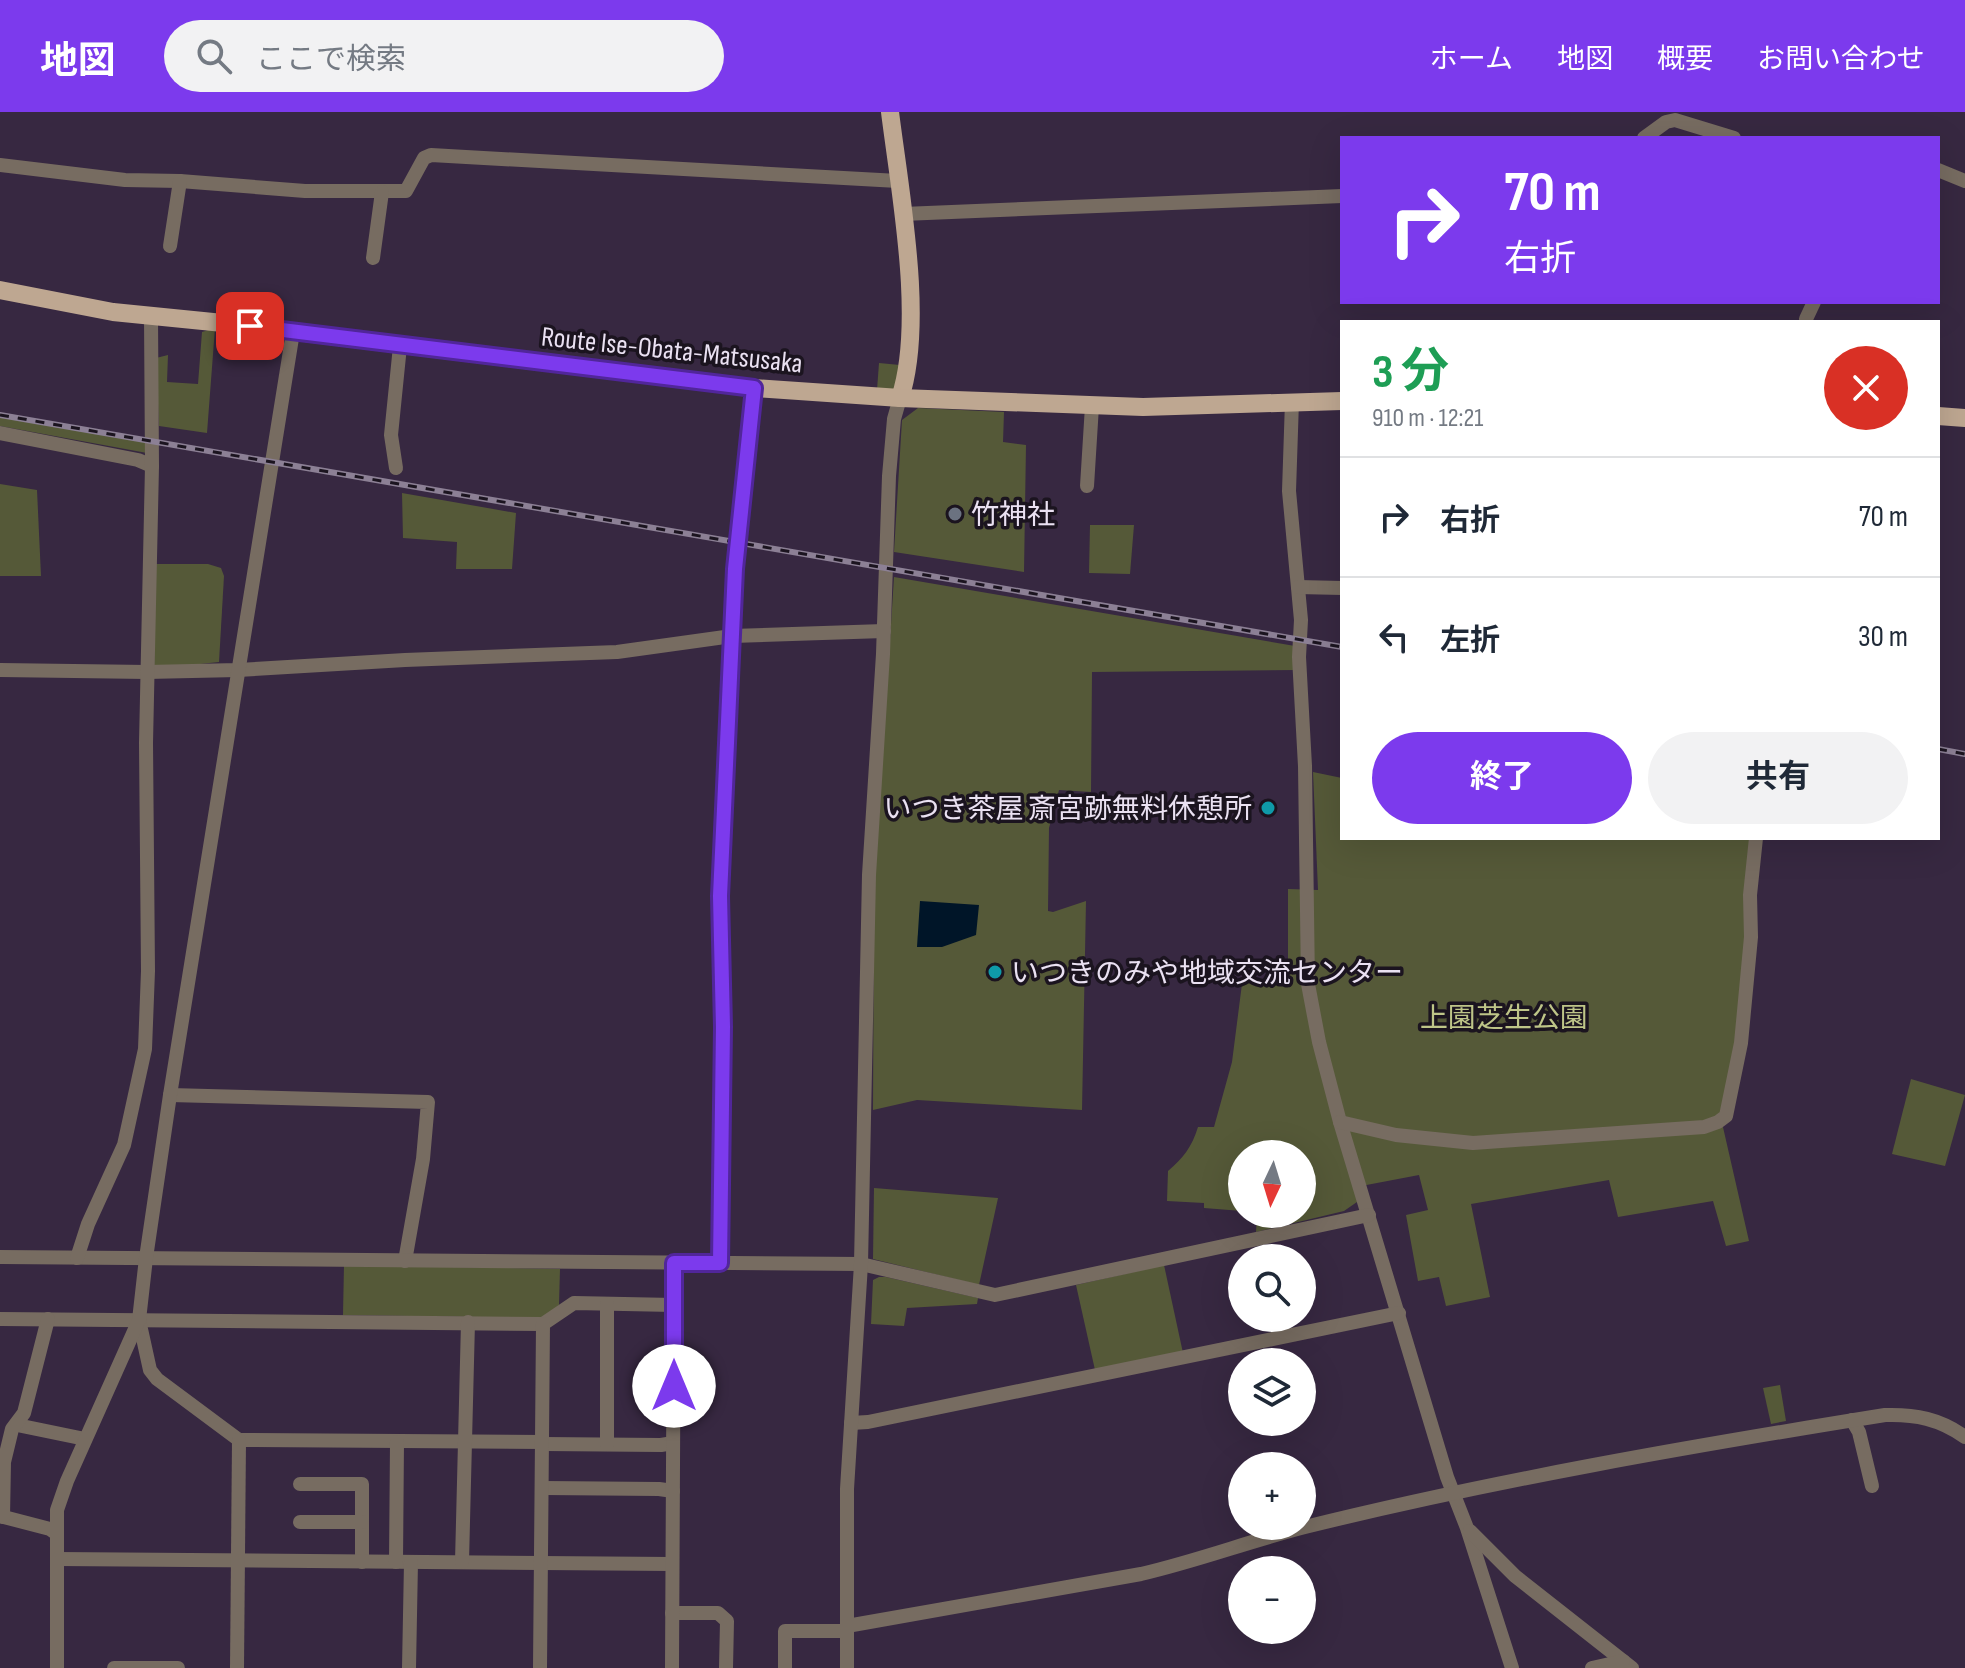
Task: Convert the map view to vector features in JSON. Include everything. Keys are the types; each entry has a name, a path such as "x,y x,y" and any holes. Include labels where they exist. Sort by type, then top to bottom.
{"main road":[{"path":"890,112 903,214 910,346 900,398"},
{"name":"Route Ise-Obata-Matsusaka","path":"0,290 50,302 151,317 754,388 1092,406 1181,407 1340,401"},
{"path":"1940,416 1965,418"}],"street":[{"path":"1647,136 1666,122 1675,120 1727,136"},
{"path":"0,165 77,176 305,191 406,191 424,158 431,155 898,181"},
{"path":"1940,171 1965,181"},
{"path":"170,246 180,181"},
{"path":"373,258 382,192"},
{"path":"903,214 1340,196"},
{"path":"1806,319 1813,304"},
{"path":"77,1258 88,1224 124,1145 144,1056 148,971 151,317"},
{"path":"57,1668 60,1499 139,1320 170,1095 293,332"},
{"path":"396,468 391,435 400,346"},
{"path":"720,1263 723,1027 720,896 735,569 754,388"},
{"path":"847,1668 846,1521 861,1264 869,875 884,631 889,476 894,419 900,398"},
{"path":"1292,401 1289,491 1301,620 1299,649 1305,766 1308,984 1340,1122 1447,1477 1467,1528 1512,1668"},
{"path":"1087,486 1092,406"},
{"path":"0,433 138,460 152,466"},
{"path":"1298,587 1340,588"},
{"path":"0,670 238,670 417,659 617,652 732,636 884,631"},
{"path":"1340,1122 1396,1135 1473,1143 1704,1127 1718,1122 1726,1116 1741,1043 1756,840"},
{"path":"170,1095 428,1102 423,1159 405,1261"},
{"path":"0,1257 861,1264 995,1295 1369,1215"},
{"path":"672,1668 674,1263"},
{"path":"0,1319 543,1324 574,1303 674,1305"},
{"path":"607,1304 607,1444"},
{"path":"851,1423 1399,1313"},
{"path":"48,1319 24,1413 12,1429 4,1462 1,1516 50,1529 57,1534"},
{"path":"139,1320 150,1370 157,1379 239,1440 673,1443"},
{"path":"462,1562 468,1322"},
{"path":"540,1668 544,1488 543,1324"},
{"path":"785,1668 785,1631 847,1628 1141,1574 1304,1527 1675,1450 1885,1415 1920,1416 1948,1426 1965,1437"},
{"path":"1852,1420 1859,1432 1872,1486"},
{"path":"17,1425 85,1439"},
{"path":"237,1668 239,1440"},
{"path":"396,1562 397,1442"},
{"path":"300,1484 362,1484 362,1562"},
{"path":"544,1488 673,1491"},
{"path":"300,1522 362,1522"},
{"path":"1467,1528 1515,1576 1628,1664"},
{"path":"57,1559 672,1564"},
{"path":"409,1668 411,1562"},
{"path":"672,1613 718,1613 727,1621 726,1668"},
{"path":"1592,1668 1628,1664"},
{"path":"114,1668 178,1668"}],"green space":[{"path":"215,328 207,433 159,426 156,358 168,355 167,382 198,384 202,332"},
{"path":"879,363 900,365 895,391 877,390"},
{"path":"918,408 1004,412 1003,442 1026,445 1024,572 894,552 902,420"},
{"path":"0,417 145,442 147,453 0,426"},
{"path":"0,484 37,490 41,576 0,576"},
{"path":"402,493 516,513 512,569 456,569 457,542 403,538"},
{"path":"1090,525 1134,525 1130,574 1089,573"},
{"path":"156,564 208,564 221,568 224,576 219,662 154,669"},
{"path":"894,577 1295,646 1297,670 1092,672 1091,792 1059,790 1049,828 1048,911 1086,901 1082,1110 917,1100 873,1110 874,893"},
{"name":"上園芝生公園","path":"1313,772 1340,778 1340,840 1753,840 1736,1041 1720,1114 1749,1241 1726,1246 1713,1201 1618,1217 1609,1180 1471,1204 1490,1297 1446,1306 1439,1277 1418,1281 1406,1215 1428,1210 1419,1175 1356,1187 1357,1202 1344,1211 1316,1218 1316,1140 1228,1140 1228,1210 1204,1208 1204,1203 1167,1201 1168,1171 1186,1152 1198,1127 1214,1127 1232,1062 1243,976 1288,983 1288,889 1318,890"},
{"path":"1911,1079 1965,1095 1945,1166 1892,1154"},
{"path":"874,1188 998,1198 979,1285 873,1259"},
{"path":"344,1265 560,1269 559,1305 544,1318 343,1315"},
{"path":"1164,1265 1183,1353 1095,1370 1076,1285"},
{"path":"879,1277 978,1298 977,1304 907,1308 904,1326 871,1324 873,1280"},
{"path":"1780,1385 1786,1421 1771,1424 1763,1388"}],"water":[{"path":"920,901 979,905 976,935 942,947 917,947"}],"railway":[{"path":"0,415 1340,647"},
{"path":"1940,749 1965,754"}],"place":[{"name":"竹神社","path":"955,514"},
{"name":"いつき茶屋 斎宮跡無料休憩所","path":"1268,808"},
{"name":"いつきのみや地域交流センター","path":"995,972"}],"route":[{"path":"250,326 754,388 735,569 720,896 723,1027 720,1263 674,1263 674,1386"}]}
